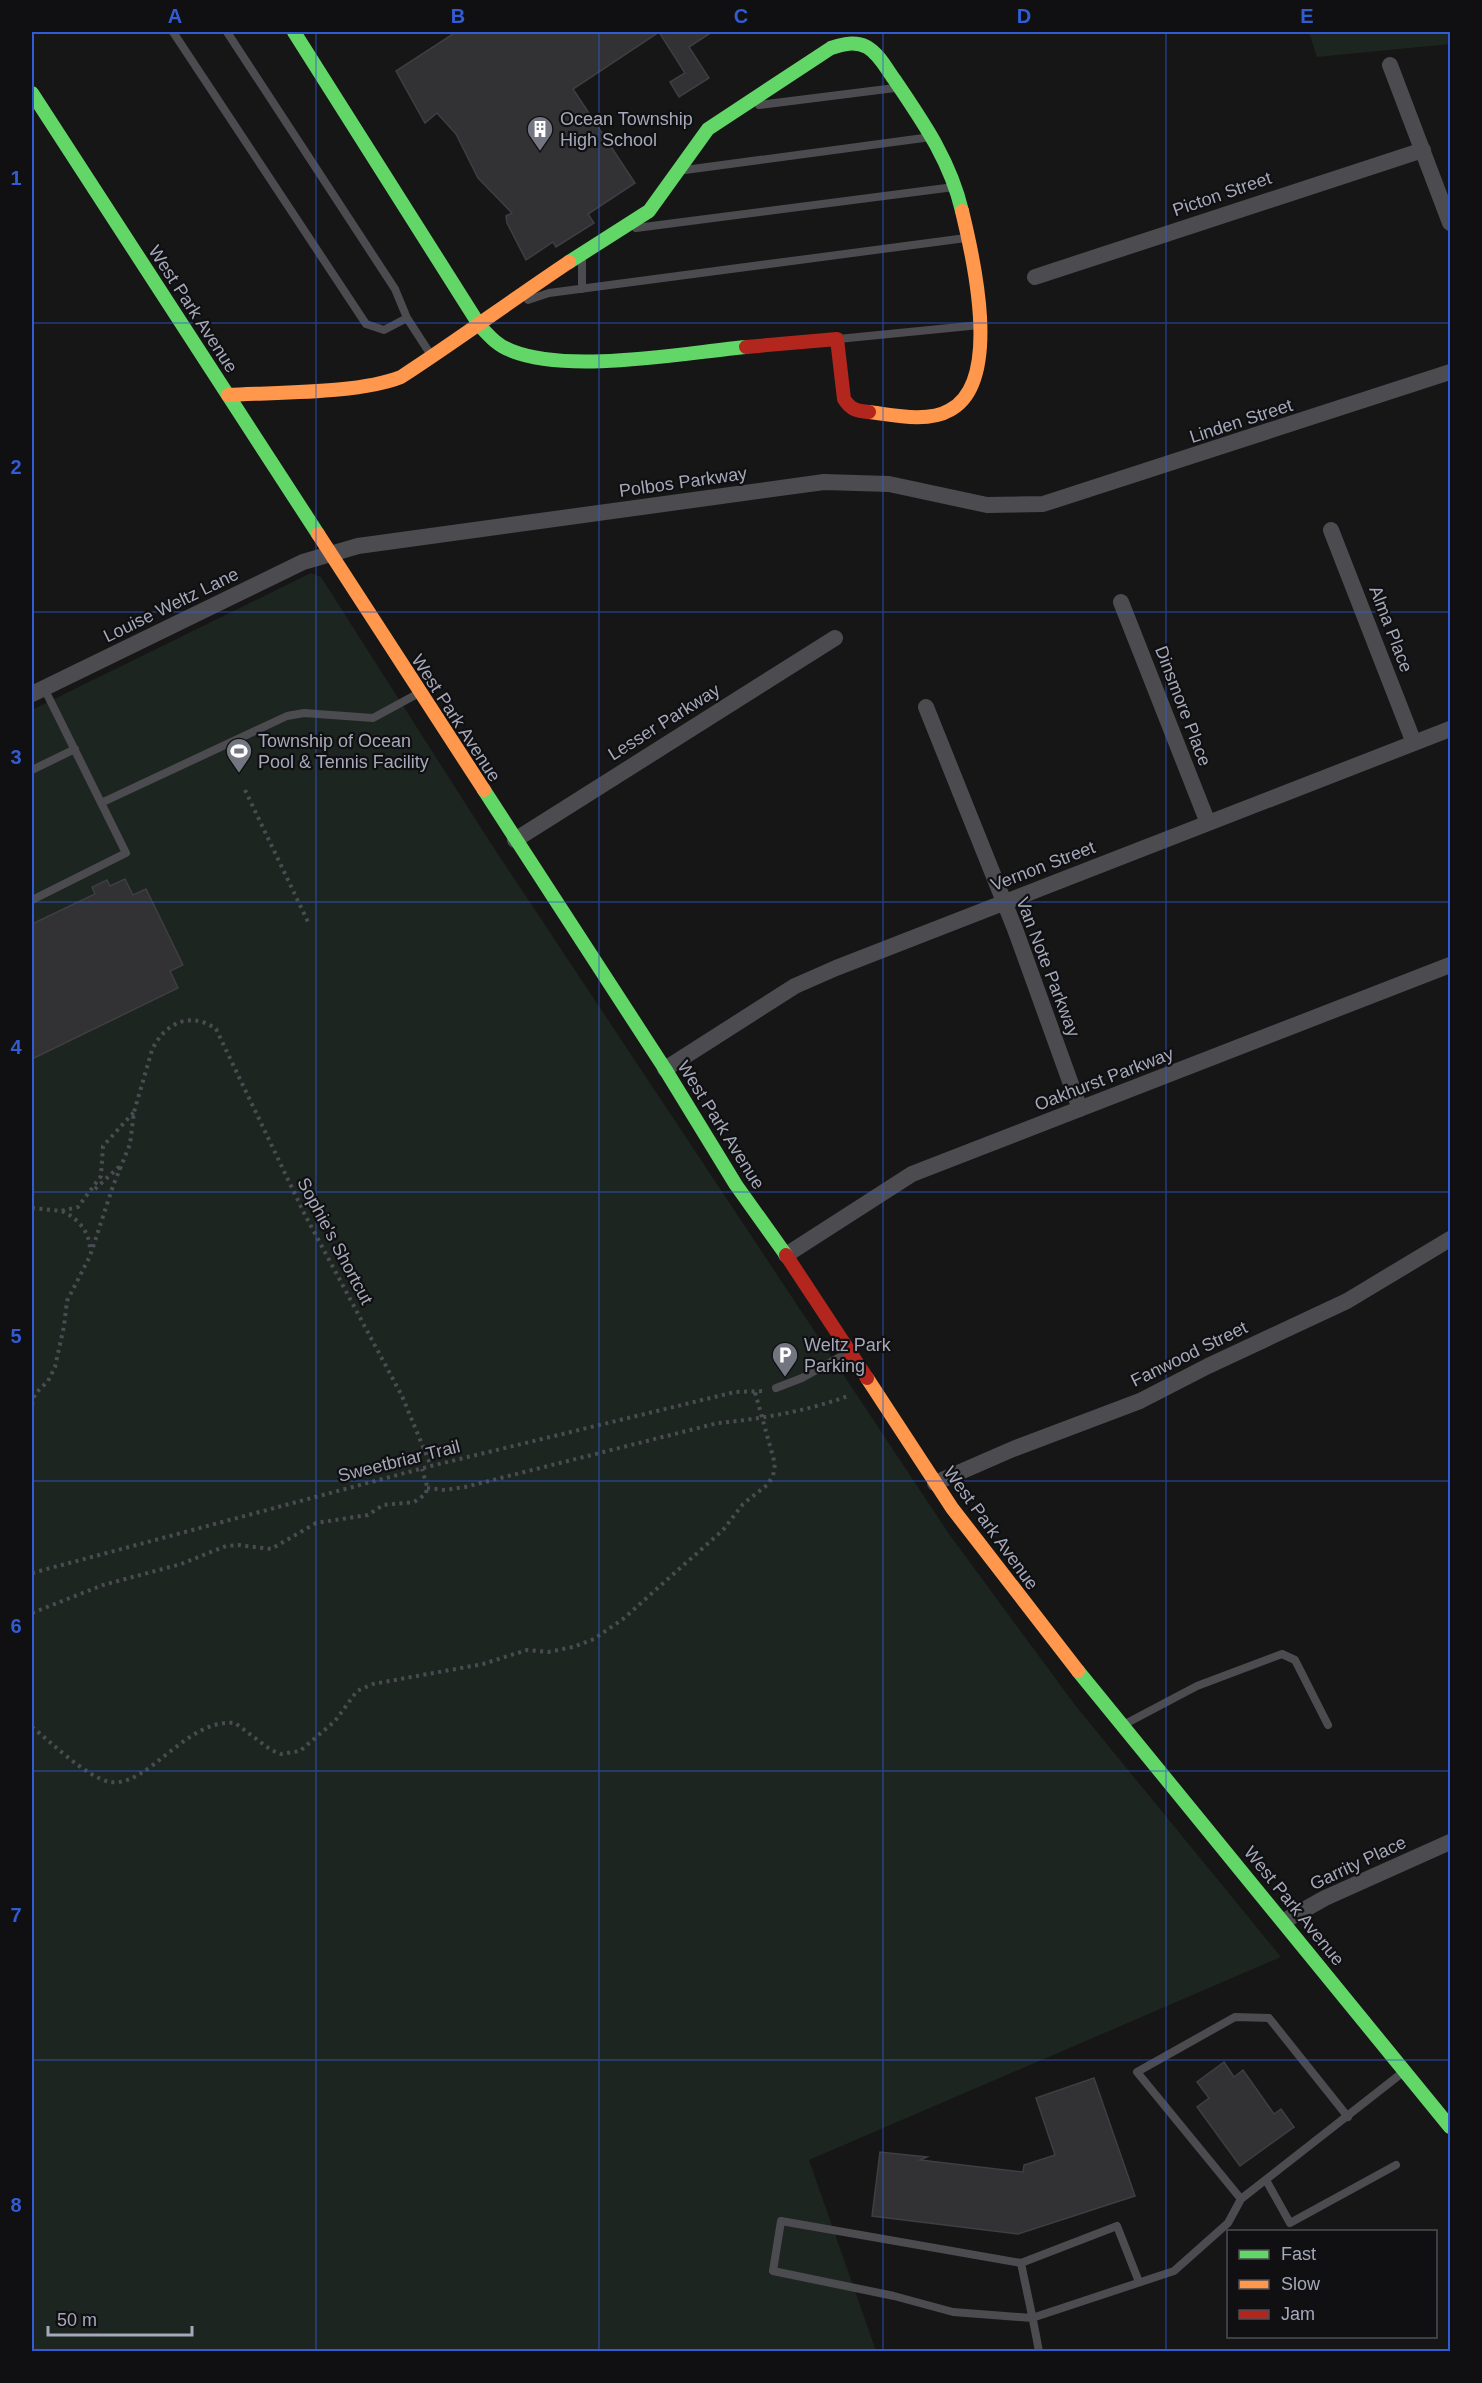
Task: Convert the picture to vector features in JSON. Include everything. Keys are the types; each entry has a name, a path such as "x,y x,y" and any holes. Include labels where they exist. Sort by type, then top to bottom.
{"street":[{"path":"228,395 375,384 401,377 480,326 499,308 649,211 679,171 700,136 831,48 848,42 871,49 947,161 956,186 967,238 981,325 979,353 966,396 950,411 930,416 856,411 849,407 844,399 837,339 596,363 576,363 513,352 494,342 480,326 294,32"},
{"path":"1390,64 1450,223"},
{"name":"West Park Avenue","path":"32,93 328,553 665,1069 736,1185 786,1255 935,1483 1033,1616 1450,2127"},
{"name":"Picton Street","path":"1035,277 1423,150"},
{"name":"Linden Street","path":"1043,504 1450,372"},
{"name":"Polbos Parkway","path":"328,553 358,546 824,482 889,484 987,505 1043,504"},
{"name":"Alma Place","path":"1331,530 1414,743"},
{"name":"Louise Weltz Lane","path":"38,691 303,562 328,553"},
{"name":"Dinsmore Place","path":"1121,602 1209,824"},
{"name":"Lesser Parkway","path":"515,840 835,639"},
{"name":"Van Note Parkway","path":"926,706 1003,902 1080,1109"},
{"name":"Vernon Street","path":"665,1069 795,986 1003,902 1450,729"},
{"name":"Oakhurst Parkway","path":"786,1255 912,1174 1450,965"},
{"name":"Fanwood Street","path":"935,1483 1013,1449 1149,1397 1208,1366 1347,1301 1450,1239"},
{"name":"Garrity Place","path":"1284,1921 1325,1898 1450,1842"}],"lane":[{"path":"173,32 366,324 384,330 407,318"},
{"path":"227,32 394,289 407,318 432,357"},
{"path":"740,107 898,87"},
{"path":"679,171 932,137"},
{"path":"618,231 956,186"},
{"path":"480,326 532,299 582,289 967,238"},
{"path":"582,289 580,266 590,249"},
{"path":"837,339 981,325"},
{"path":"32,900 126,853 75,749 38,691"},
{"path":"101,803 288,716 304,713 373,718 419,693"},
{"path":"32,770 75,749"},
{"path":"776,1388 813,1373 850,1351"},
{"path":"1122,1726 1197,1686 1281,1654 1295,1660 1328,1725"},
{"path":"1241,2199 1137,2072 1235,2017 1269,2018 1348,2117"},
{"path":"1139,2282 1117,2226 1021,2264 782,2220 773,2271 894,2296 953,2312 1032,2318 1174,2271 1228,2223 1241,2199 1405,2071"},
{"path":"1266,2180 1290,2223 1396,2165"},
{"path":"1021,2264 1039,2352"}],"path":[{"path":"245,790 309,924"},
{"name":"Sophie's Shortcut","path":"134,1112 152,1050 163,1032 186,1020 201,1021 216,1029 304,1213 402,1396 432,1466"},
{"path":"32,1406 35,1394 52,1374 64,1326 67,1301 90,1256 123,1163 132,1135 134,1112"},
{"path":"32,1208 61,1210 78,1207 103,1169 103,1146 134,1112"},
{"path":"89,1193 123,1163"},
{"path":"61,1210 75,1218 85,1230 90,1244 90,1256"},
{"name":"Sweetbriar Trail","path":"32,1573 432,1466 735,1392 755,1392 776,1388"},
{"path":"32,1727 83,1768 104,1780 116,1782 140,1773 210,1724 235,1723 271,1750 291,1754 308,1746 335,1721 351,1697 373,1684 483,1664 527,1650 548,1652 585,1643 607,1632 647,1599 723,1530 743,1504 767,1485 773,1476 775,1464 755,1392"},
{"path":"427,1488 454,1489 718,1423 744,1422 763,1415 812,1408 848,1396"},
{"path":"32,1613 103,1585 181,1564 226,1546 271,1549 306,1526 340,1518 368,1515 382,1504 414,1502 422,1499 427,1488 422,1469"}],"shaded area":[{"path":"1309,32 1450,32 1450,44 1317,57"},
{"path":"311,573 321,577 488,839 949,1534 1075,1705 1281,1957 809,2160 876,2351 32,2352 32,710"}],"building":[{"name":"Ocean Township High School","path":"456,32 659,32 573,89 635,183 588,214 594,223 556,247 553,242 526,260 507,223 506,216 512,213 478,178 456,134 437,113 425,123 396,71"},
{"path":"659,32 712,32 689,47 709,78 679,97 670,82 685,73"},
{"path":"125,879 133,895 146,889 183,965 170,971 178,988 32,1059 32,924 95,894 92,887 107,880 110,886"},
{"path":"1224,2062 1234,2077 1243,2070 1274,2114 1281,2109 1294,2127 1240,2166 1197,2107 1209,2098 1197,2082"},
{"path":"1094,2078 1135,2196 1018,2234 872,2216 880,2152 927,2157 920,2160 1023,2172 1024,2165 1055,2155 1036,2098"}],"traffic: fast":[{"path":"294,32 480,326 498,344 536,358 564,361 627,360 746,347"},
{"path":"569,262 649,211 708,129 831,48 840,45 858,44 867,47 882,62 925,126 943,158 962,211"},
{"path":"32,93 318,534"},
{"path":"484,790 665,1069 736,1185 786,1255"},
{"path":"1078,1671 1450,2127"}],"traffic: slow":[{"path":"869,412 910,417 931,416 950,410 966,395 976,373 980,347 980,317 977,286 962,211"},
{"path":"228,395 363,387 401,377 569,262"},
{"path":"318,534 484,790"},
{"path":"867,1378 952,1508 1078,1671"}],"traffic: jam":[{"path":"746,347 837,339 844,399 849,406 869,412"},
{"path":"786,1255 867,1378"}],"place":[{"name":"Ocean Township High School","path":"540,152"},
{"name":"Township of Ocean Pool & Tennis Facility","path":"239,774"},
{"name":"Weltz Park Parking","path":"785,1378"}]}
